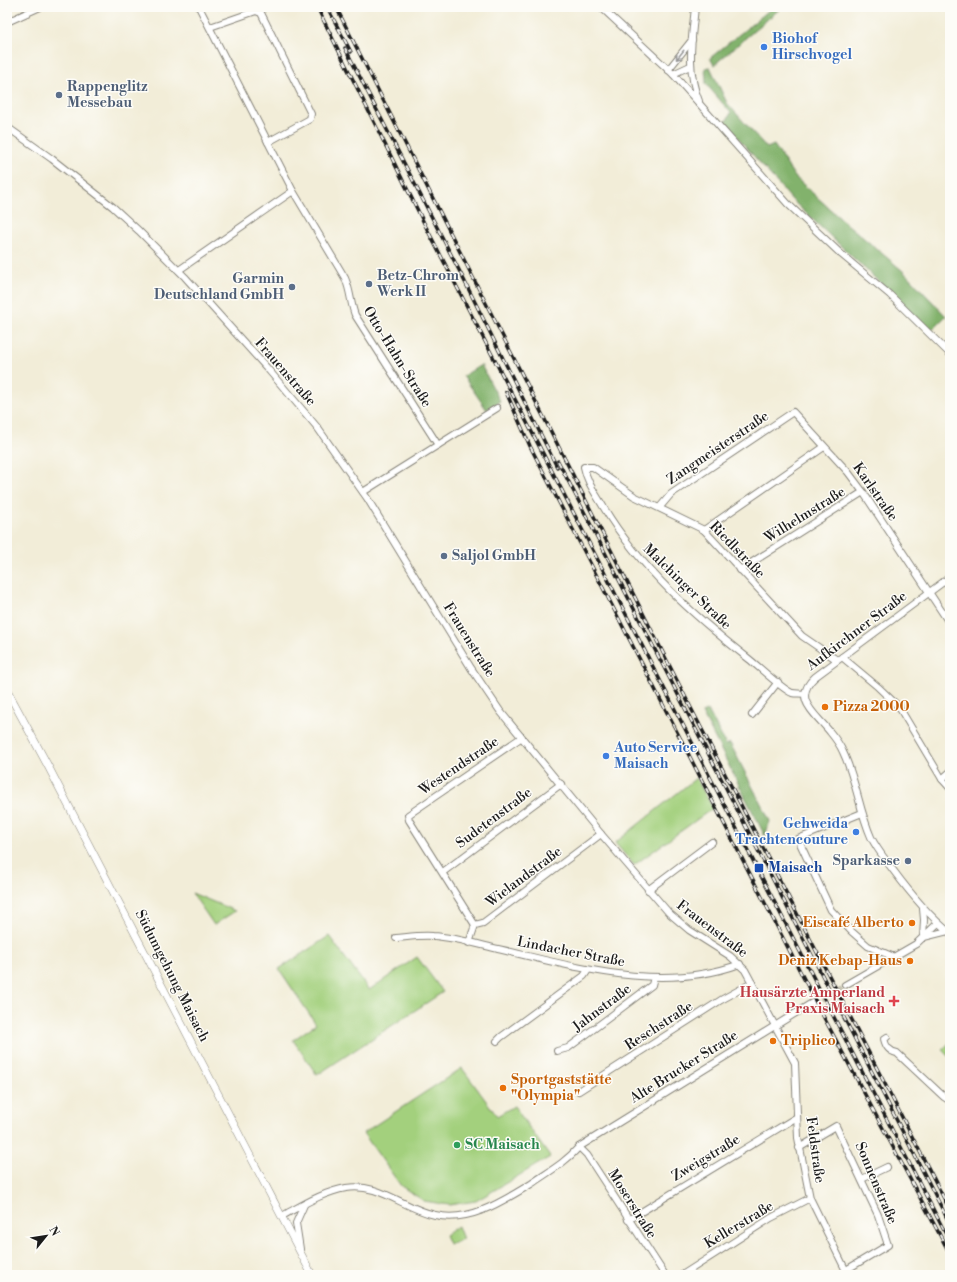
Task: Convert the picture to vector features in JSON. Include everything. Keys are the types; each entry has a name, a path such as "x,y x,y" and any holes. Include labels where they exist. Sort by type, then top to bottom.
{"main road":[{"name":"Südumgehung Maisach","path":"7,690 48,766 312,1275"}],"street":[{"path":"7,22 40,7"},
{"name":"Otto-Hahn-Straße","path":"199,7 293,191 345,278 351,291 351,305 355,315 438,444"},
{"path":"601,7 670,72 788,204 842,255 890,295 950,354"},
{"path":"695,7 690,66 692,81 701,106"},
{"path":"210,27 256,11 261,13 311,114 310,119 268,142"},
{"path":"670,72 692,40"},
{"path":"670,72 690,66"},
{"name":"Frauenstraße","path":"7,127 52,159 113,207 160,250 266,367 305,413 363,492 471,668 500,710 601,834 673,917 689,930 719,948 740,964 752,983 774,1025"},
{"path":"179,270 293,191"},
{"path":"363,492 497,408"},
{"name":"Karlstraße","path":"793,412 848,472 863,492 950,624"},
{"name":"Zangmeisterstraße","path":"660,507 671,494 793,412"},
{"path":"704,530 824,447"},
{"name":"Riedlstraße","path":"584,467 593,466 634,496 660,507 704,530 802,636 840,659 878,687 899,707 942,779 950,788"},
{"name":"Malchinger Straße","path":"584,467 586,479 613,524 634,552 669,590 720,636 778,682 791,692 804,694"},
{"name":"Wilhelmstraße","path":"740,570 863,492"},
{"name":"Aufkirchner Straße","path":"804,694 810,682 950,577"},
{"path":"752,715 778,682"},
{"path":"804,694 808,707 830,732 844,754 871,838 923,909 949,932"},
{"name":"Westendstraße","path":"443,872 409,820 408,814 522,737"},
{"path":"942,779 950,772"},
{"name":"Sudetenstraße","path":"443,872 561,784"},
{"path":"862,813 798,840 830,910 850,931 868,946 894,957"},
{"name":"Wielandstraße","path":"475,925 483,923 601,834"},
{"path":"648,890 712,842"},
{"path":"443,872 475,925 469,943"},
{"path":"923,909 923,938"},
{"path":"924,930 936,922"},
{"path":"845,985 894,957 923,938 936,922"},
{"path":"923,938 949,932"},
{"name":"Lindacher Straße","path":"396,938 433,936 588,970 623,975 688,977 719,972 740,964"},
{"path":"497,1041 507,1032 584,976 588,970"},
{"name":"Jahnstraße","path":"557,1051 568,1048 652,985 654,977"},
{"name":"Reschstraße","path":"579,1091 721,1000 752,983"},
{"name":"Alte Brucker Straße","path":"282,1216 326,1194 346,1188 366,1188 378,1191 435,1215 462,1215 479,1212 494,1206 568,1159 579,1147 774,1025 812,1003"},
{"name":"Feldstraße","path":"774,1025 795,1063 799,1148 810,1198 847,1272"},
{"path":"886,1037 884,1039 886,1046 891,1051 897,1053 950,1101"},
{"name":"Zweigstraße","path":"628,1220 797,1117"},
{"name":"Sonnenstraße","path":"799,1148 836,1126 878,1215 888,1245 847,1272"},
{"name":"Moserstraße","path":"579,1147 587,1155 665,1275"},
{"path":"862,1180 887,1166"},
{"name":"Kellerstraße","path":"682,1275 771,1218 810,1198"},
{"path":"302,1257 296,1224 304,1205"}],"green space":[{"path":"773,7 782,7 714,65 710,58"},
{"path":"710,67 727,103 767,148 774,145 795,177 841,219 903,271 946,316 931,331 793,201 725,123 731,113 706,84 705,68"},
{"path":"481,365 500,401 487,410 463,376"},
{"path":"708,710 726,745 730,743 770,821 765,836 702,713"},
{"path":"696,778 713,808 634,865 615,843"},
{"path":"192,893 235,911 214,925"},
{"path":"329,936 369,990 417,957 443,992 317,1075 293,1040 316,1024 279,969"},
{"path":"950,1042 950,1058 942,1050"},
{"name":"SC Maisach","path":"462,1068 497,1116 514,1106 550,1157 476,1201 449,1205 424,1201 401,1186 363,1133"},
{"path":"458,1226 463,1239 449,1244 445,1235"}],"tunnel":[{"path":"812,1003 845,985"}],"railway":[{"path":"317,7 426,227 950,1242"},
{"path":"327,7 351,52"},
{"path":"336,7 694,714 950,1210"},
{"path":"345,48 461,274 557,467"},
{"path":"506,392 530,446 821,1012 950,1254"},
{"path":"558,461 950,1224"}],"place":[{"name":"Biohof Hirschvogel","path":"764,47"},
{"name":"Rappenglitz Messebau","path":"59,95"},
{"name":"Betz-Chrom Werk II","path":"369,284"},
{"name":"Garmin Deutschland GmbH","path":"292,287"},
{"name":"Saljol GmbH","path":"444,556"},
{"name":"Pizza 2000","path":"825,707"},
{"name":"Auto Service Maisach","path":"606,756"},
{"name":"Gehweida Trachtencouture","path":"856,832"},
{"name":"Sparkasse","path":"908,861"},
{"name":"Maisach","path":"759,868"},
{"name":"Eiscafé Alberto","path":"912,923"},
{"name":"Deniz Kebap-Haus","path":"910,961"},
{"name":"Hausärzte Amperland Praxis Maisach","path":"894,1001"},
{"name":"Triplico","path":"773,1041"},
{"name":"Sportgaststätte \"Olympia\"","path":"503,1088"},
{"name":"SC Maisach","path":"457,1145"}]}
